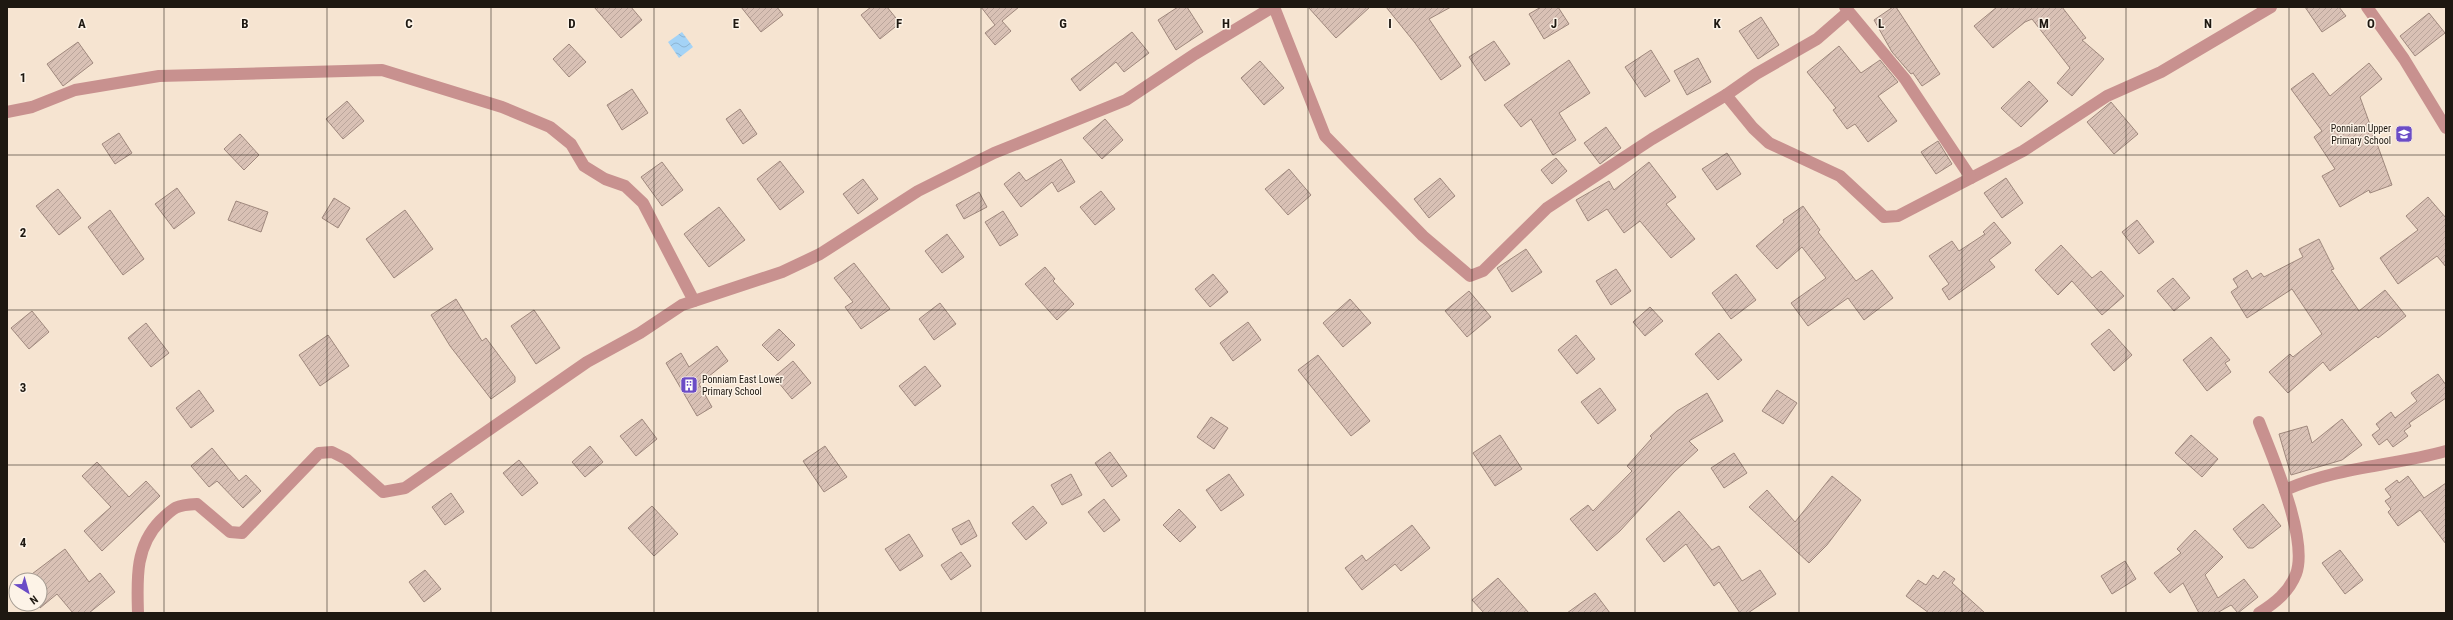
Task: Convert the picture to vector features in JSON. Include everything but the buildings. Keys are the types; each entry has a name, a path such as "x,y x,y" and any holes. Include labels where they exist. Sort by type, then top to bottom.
{"street":[{"path":"138,613 137,585 140,556 148,533 173,507 196,504 230,532 242,533 319,453 332,452 346,459 382,492 405,488 587,362 640,333 682,305 782,272 820,254 918,191 994,153 1126,100 1195,54 1274,7 1325,136 1423,236 1470,276 1483,271 1548,208 1652,139 1726,95 1756,74 1817,40 1847,10 1904,79 1971,178"},
{"path":"1726,95 1753,128 1769,143 1840,176 1884,217 1898,216 1913,210 2023,151 2107,96 2161,72 2271,7"},
{"path":"2367,7 2384,27 2443,114 2446,128"},
{"path":"7,112 32,107 75,90 159,76 382,70 502,107 550,127 571,144 584,166 604,179 625,186 643,203 678,274 694,301"},
{"path":"2259,422 2285,490 2298,543 2296,573 2288,590 2275,603 2259,613"},
{"path":"2285,490 2299,483 2349,470 2446,451"}],"water":[{"path":"682,32 693,47 679,58 668,42"}],"place":[{"name":"Ponniam Upper Primary School","path":"2404,134"},
{"name":"Ponniam East Lower Primary School","path":"689,385"}]}
